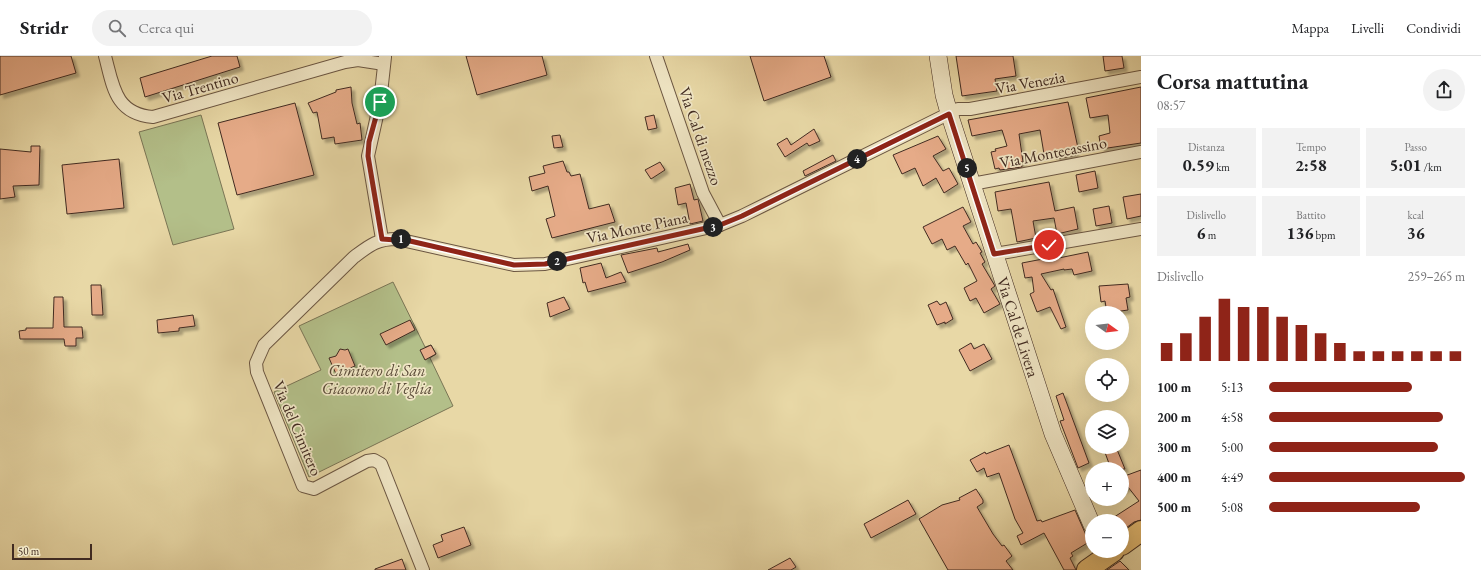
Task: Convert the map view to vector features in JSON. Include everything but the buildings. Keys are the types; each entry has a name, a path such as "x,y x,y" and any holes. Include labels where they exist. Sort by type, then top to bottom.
{"main road":[{"path":"1129,539 1141,531"},
{"path":"1087,570 1103,558"}],"street":[{"name":"Via Trentino","path":"105,56 116,97 122,104 137,114 153,117 344,62 358,60 385,60"},
{"name":"Via Cal di mezzo","path":"656,56 703,193 720,225"},
{"name":"Via Cal de Livera","path":"938,56 944,95 949,114 994,254 1053,434 1087,514"},
{"path":"382,239 368,156 369,142 380,102 385,60"},
{"name":"Via Venezia","path":"949,114 958,109 970,109 1141,77"},
{"name":"Via Monte Piana","path":"382,239 410,241 514,265 545,264 720,225 742,216 949,114"},
{"name":"Via Montecassino","path":"972,184 1141,152"},
{"path":"994,254 1141,229"},
{"name":"Via del Cimitero","path":"382,239 354,257 264,345 256,363 257,372 303,486 314,488 367,461 374,460 380,464 384,469 423,570"}],"green space":[{"path":"201,115 234,229 173,245 139,132"},
{"name":"Cimitero di San Giacomo di Veglia","path":"393,282 425,347 431,345 436,354 430,358 453,406 309,477 274,392 321,370 299,326"}],"route":[{"path":"380,102 369,142 368,156 382,239 410,241 514,265 545,264 720,225 742,216 949,114 994,254 1049,245"}]}
